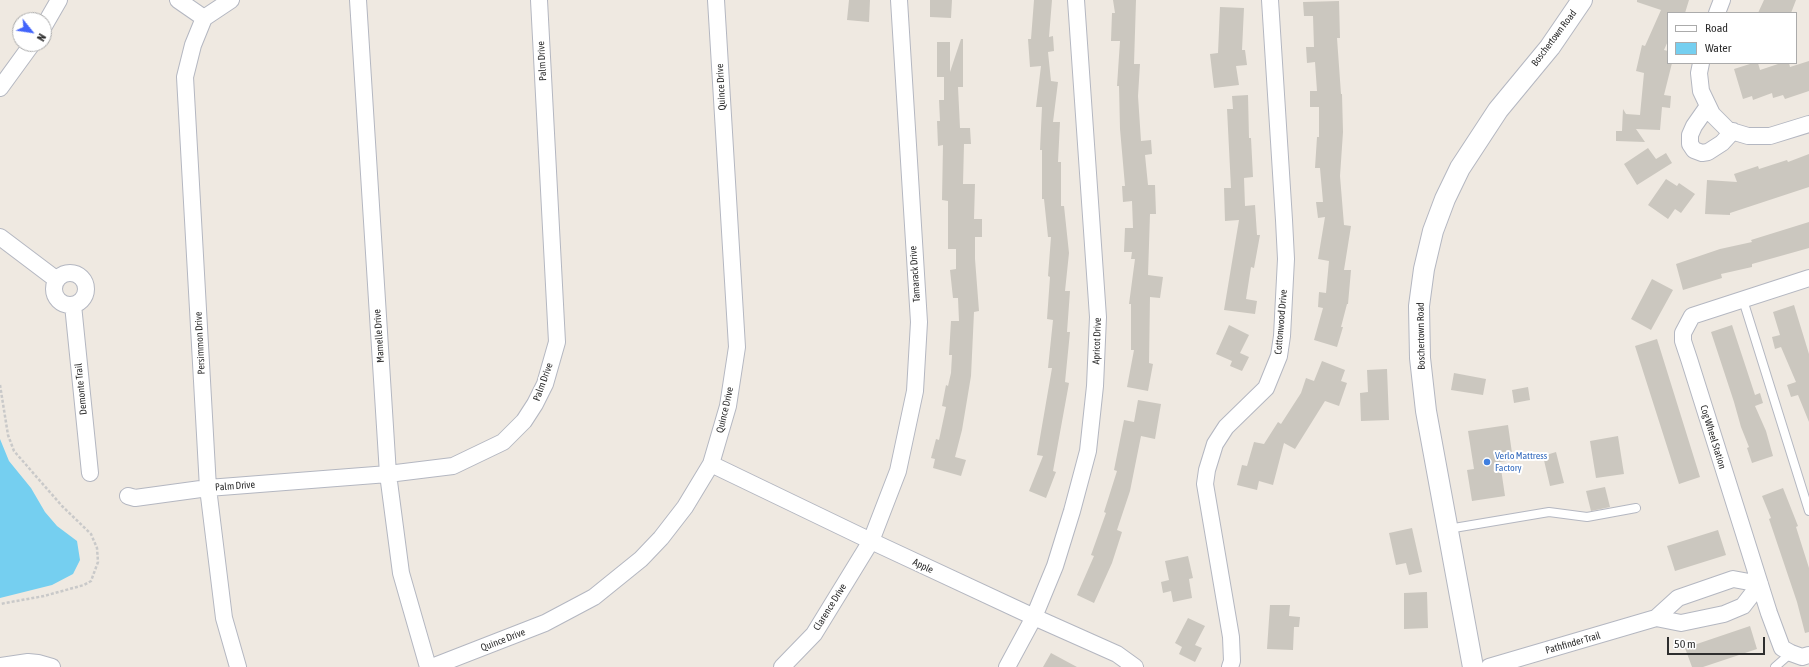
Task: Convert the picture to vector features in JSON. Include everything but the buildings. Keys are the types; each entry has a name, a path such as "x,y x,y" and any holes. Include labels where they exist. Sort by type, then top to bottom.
{"street":[{"path":"52,12 59,0"},
{"path":"178,0 204,18 231,0"},
{"name":"Mamelle Drive","path":"358,0 388,474 401,573 428,667"},
{"name":"Palm Drive","path":"128,496 135,498 208,488 388,474 453,466 503,442 524,421 545,384 557,342 539,0"},
{"name":"Quince Drive","path":"432,667 545,623 594,597 640,560 660,538 685,508 711,464 728,406 737,347 716,0"},
{"name":"Tamarack Drive","path":"871,541 898,471 915,391 919,322 899,0"},
{"name":"Apricot Drive","path":"1007,667 1034,617 1055,566 1088,451 1095,386 1098,317 1076,0"},
{"name":"Cottonwood Drive","path":"1230,667 1232,661 1231,637 1205,484 1214,444 1226,427 1266,388 1279,356 1282,336 1286,259 1285,228 1270,0"},
{"name":"Boschertown Road","path":"1473,667 1426,411 1420,358 1419,306 1424,269 1433,231 1444,199 1460,168 1498,110 1550,47 1582,0"},
{"path":"1717,12 1722,0"},
{"name":"Persimmon Drive","path":"204,18 193,45 185,77 208,488 224,618 238,667"},
{"path":"0,88 26,52"},
{"path":"1701,64 1699,73 1701,91 1712,114 1728,130 1748,136 1770,136 1809,124"},
{"path":"1708,106 1694,126 1690,135 1690,144 1694,150 1702,153 1708,152 1719,146 1733,131"},
{"path":"0,237 57,280"},
{"path":"66,274 80,277 86,291 82,300 73,305 62,303 55,295 55,285 57,280 66,274"},
{"name":"Cog Wheel Station","path":"1791,653 1782,648 1760,584 1683,341 1683,333 1692,316 1809,278"},
{"name":"Demonte Trail","path":"73,305 90,473"},
{"name":"Apple","path":"711,464 871,541 1117,654 1136,667"},
{"name":"Clarence Drive","path":"782,667 814,634 871,541"},
{"name":"Pathfinder Trail","path":"1490,667 1656,618 1678,598 1733,579 1760,584 1743,606 1724,614 1681,623 1656,618"},
{"path":"1791,653 1802,657 1809,655"},
{"path":"0,666 28,662 52,667"}],"lane":[{"path":"1742,300 1809,511"},
{"path":"1448,529 1549,512 1587,517 1636,508"},
{"path":"1775,667 1791,653"}],"path":[{"path":"0,385 8,436 14,451 62,506 91,534 98,548 98,562 91,581 84,585 44,596 0,604"}],"water":[{"path":"0,439 9,461 31,488 45,512 57,526 77,541 80,560 73,574 52,585 0,598"}],"place":[{"name":"Verlo Mattress Factory","path":"1487,462"}]}
